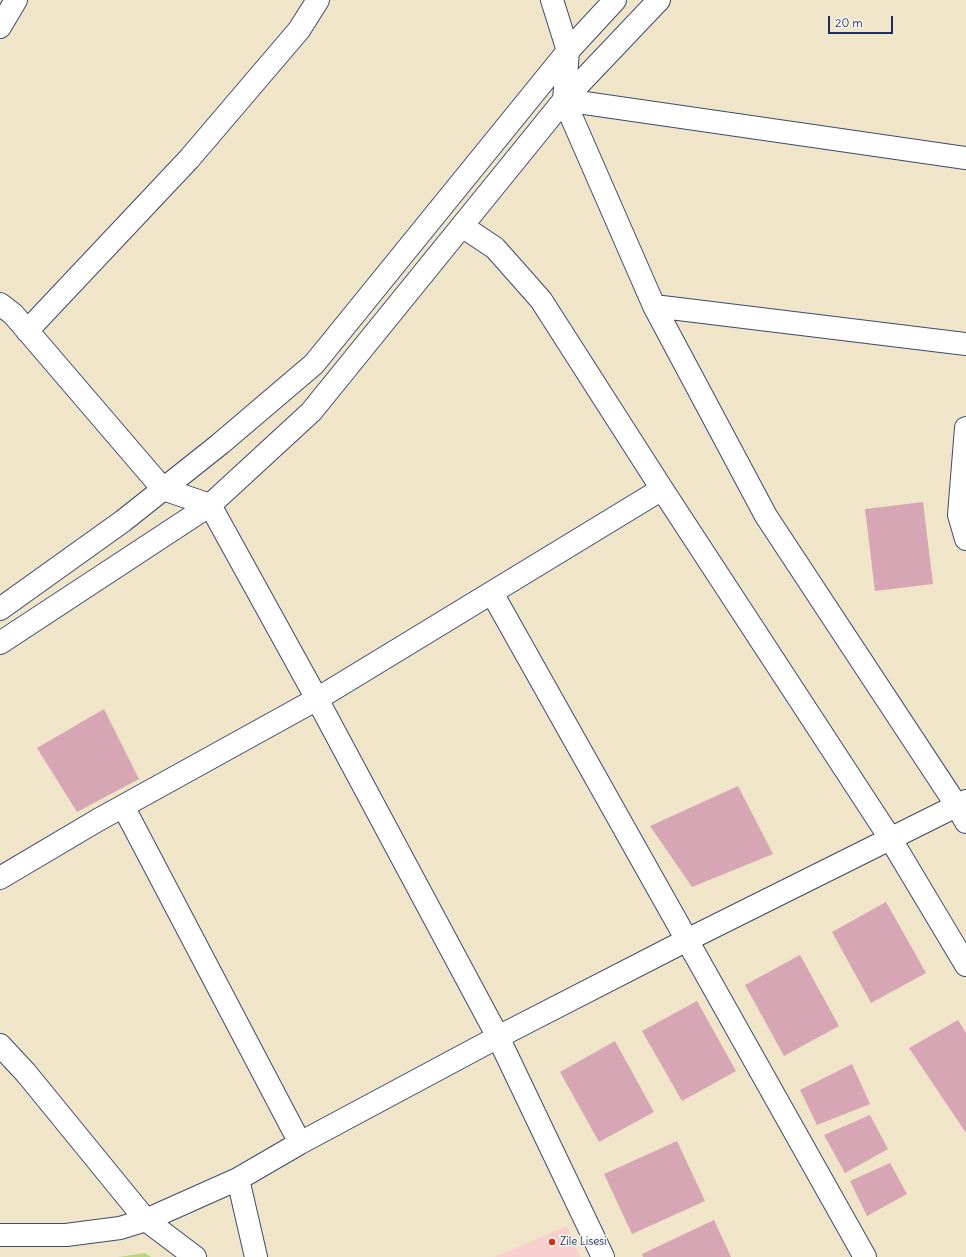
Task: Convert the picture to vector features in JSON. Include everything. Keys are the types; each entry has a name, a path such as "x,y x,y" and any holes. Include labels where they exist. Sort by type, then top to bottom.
{"street":[{"path":"0,27 16,0"},
{"path":"27,331 189,159 299,30 318,0"},
{"path":"0,1235 66,1235 120,1228 146,1220 238,1179 300,1143 498,1037 890,838 963,810 766,516 654,306 564,100 568,51 552,0"},
{"path":"0,609 123,521 220,444 314,364 568,51 615,0"},
{"path":"0,643 210,505 311,412 564,100 659,0"},
{"path":"564,100 966,158"},
{"path":"462,226 495,248 541,300 662,489 890,838 966,966"},
{"path":"0,304 13,314 164,489 210,505 317,699 498,1037 603,1257"},
{"path":"654,306 966,344"},
{"path":"966,428 959,515 966,539"},
{"path":"0,878 123,806 317,699 662,489"},
{"path":"492,593 865,1257"},
{"path":"123,806 300,1143"},
{"path":"0,1045 26,1073 146,1220 196,1257"},
{"path":"238,1179 256,1257"}],"shaded area":[{"name":"Zile Lisesi","path":"567,1226 580,1257 495,1257"}],"green space":[{"path":"145,1253 151,1257 119,1257"}],"building":[{"path":"923,502 933,584 875,591 865,509"},
{"path":"104,709 139,779 77,812 37,748"},
{"path":"738,786 773,854 692,887 650,826"},
{"path":"886,902 926,973 871,1003 832,932"},
{"path":"800,955 839,1026 784,1056 745,985"},
{"path":"697,1001 736,1071 682,1101 642,1031"},
{"path":"958,1020 966,1033 966,1133 909,1048"},
{"path":"615,1041 654,1112 599,1142 560,1072"},
{"path":"852,1064 870,1104 817,1125 800,1090"},
{"path":"870,1115 888,1149 845,1173 824,1135"},
{"path":"677,1141 705,1201 632,1234 604,1174"},
{"path":"890,1163 907,1194 867,1216 850,1181"},
{"path":"714,1220 731,1257 643,1257 642,1254"}],"place":[{"name":"Zile Lisesi","path":"552,1242"}]}
